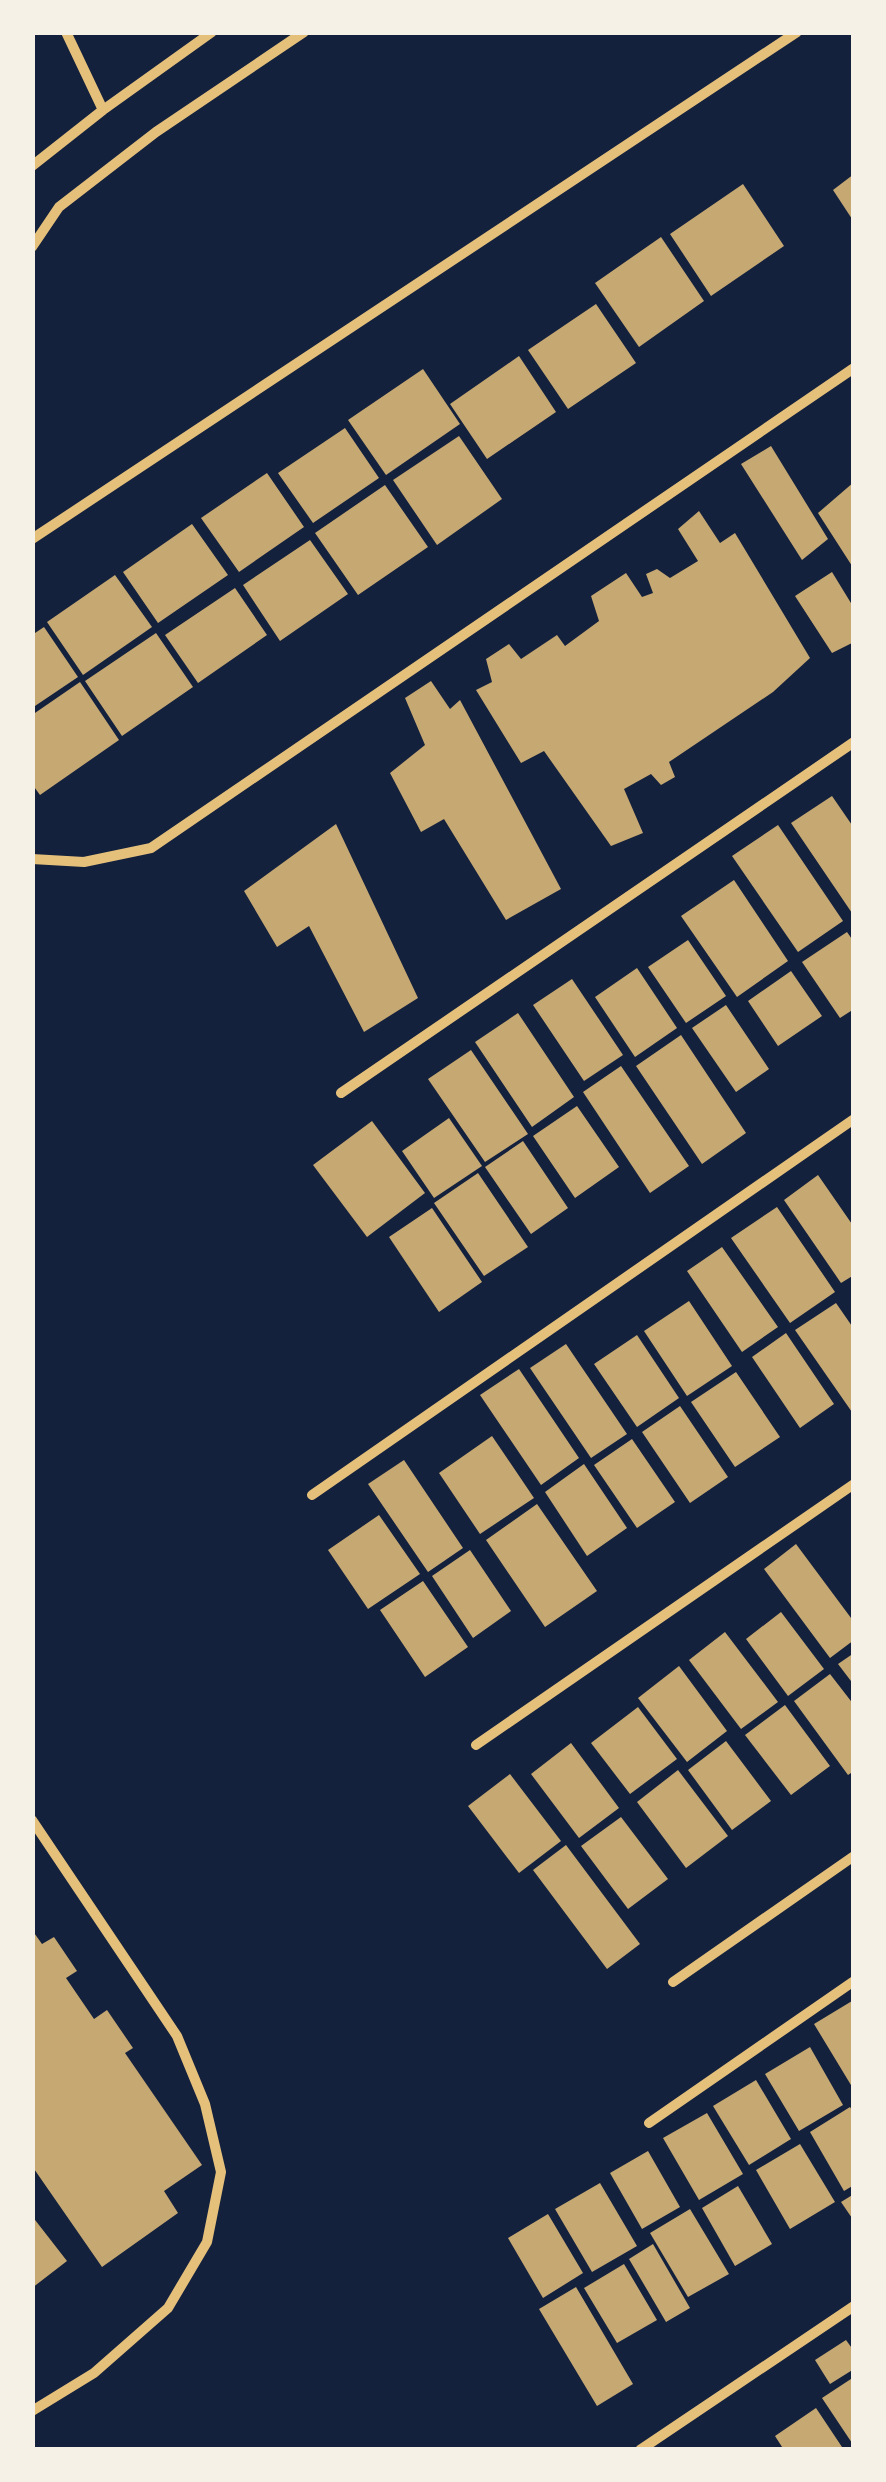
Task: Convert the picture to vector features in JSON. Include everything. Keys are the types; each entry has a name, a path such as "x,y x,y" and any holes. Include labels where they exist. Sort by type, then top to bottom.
{"street":[{"path":"66,32 102,110"},
{"path":"32,166 102,110 212,32"},
{"path":"32,248 59,207 72,196 156,132 304,32"},
{"path":"32,539 797,32"},
{"path":"32,859 84,862 151,848 854,368"},
{"path":"341,1093 854,742"},
{"path":"312,1496 854,1120"},
{"path":"476,1745 854,1484"},
{"path":"32,1820 178,2036 204,2104 221,2172 207,2242 168,2308 94,2373 32,2411"},
{"path":"673,1982 854,1856"},
{"path":"649,2124 854,1981"},
{"path":"640,2450 854,2306"}],"building":[{"path":"854,174 854,222 833,190"},
{"path":"743,184 784,246 711,296 670,234"},
{"path":"661,237 704,301 639,347 595,283"},
{"path":"596,304 636,363 568,409 528,350"},
{"path":"519,356 556,412 487,459 450,404"},
{"path":"423,369 460,424 386,475 348,420"},
{"path":"345,428 379,478 313,523 278,473"},
{"path":"459,436 502,499 437,545 393,480"},
{"path":"771,446 828,539 802,560 741,464"},
{"path":"267,473 304,527 239,572 201,518"},
{"path":"854,482 854,569 818,513"},
{"path":"385,485 428,547 358,595 315,533"},
{"path":"699,511 720,543 735,533 810,658 773,692 669,762 675,777 661,785 651,774 624,789 643,833 611,846 544,751 521,763 476,690 492,682 486,659 509,644 521,659 557,635 565,646 599,621 591,596 626,573 642,597 653,593 646,574 657,569 670,578 698,561 678,529"},
{"path":"192,524 228,575 158,623 123,572"},
{"path":"310,540 348,594 280,641 243,585"},
{"path":"832,572 854,608 854,642 832,653 795,596"},
{"path":"115,575 152,627 83,675 47,622"},
{"path":"235,588 267,635 198,683 165,635"},
{"path":"44,627 78,677 32,708 32,635"},
{"path":"156,633 193,687 122,736 85,681"},
{"path":"431,681 450,709 460,700 561,889 506,920 444,819 421,832 390,773 425,745 405,698"},
{"path":"80,682 119,740 40,795 32,784 32,715"},
{"path":"832,796 854,828 854,916 791,823"},
{"path":"336,824 418,998 364,1032 309,926 277,947 244,891"},
{"path":"778,825 843,921 798,952 732,856"},
{"path":"734,880 788,961 737,997 681,916"},
{"path":"847,932 854,942 854,1009 840,1018 802,962"},
{"path":"688,940 726,996 686,1023 648,967"},
{"path":"637,968 677,1028 635,1057 595,997"},
{"path":"791,971 822,1016 778,1046 748,1001"},
{"path":"572,979 623,1055 584,1081 533,1005"},
{"path":"726,1005 769,1069 736,1092 692,1028"},
{"path":"518,1013 574,1097 532,1127 475,1042"},
{"path":"681,1035 746,1133 702,1164 636,1066"},
{"path":"471,1050 528,1134 485,1162 428,1079"},
{"path":"621,1066 689,1166 650,1193 583,1092"},
{"path":"577,1106 619,1167 575,1198 533,1136"},
{"path":"449,1118 482,1166 434,1198 402,1151"},
{"path":"372,1121 425,1193 367,1237 313,1165"},
{"path":"523,1141 568,1208 531,1234 485,1167"},
{"path":"478,1173 528,1247 484,1276 434,1203"},
{"path":"818,1175 854,1227 854,1275 841,1283 784,1200"},
{"path":"777,1207 835,1292 790,1323 731,1238"},
{"path":"432,1208 482,1282 439,1312 389,1237"},
{"path":"722,1247 778,1327 742,1352 687,1271"},
{"path":"689,1301 732,1366 687,1396 644,1331"},
{"path":"836,1303 854,1329 854,1415 795,1330"},
{"path":"786,1333 834,1404 800,1428 752,1357"},
{"path":"637,1335 679,1398 637,1427 594,1364"},
{"path":"566,1344 627,1434 591,1458 530,1368"},
{"path":"519,1369 579,1458 541,1485 480,1395"},
{"path":"736,1372 780,1437 735,1467 691,1402"},
{"path":"680,1406 728,1477 690,1503 642,1432"},
{"path":"492,1436 534,1498 480,1534 439,1473"},
{"path":"632,1439 675,1502 637,1528 594,1465"},
{"path":"404,1460 463,1548 428,1572 368,1484"},
{"path":"584,1464 627,1528 587,1556 545,1492"},
{"path":"537,1504 597,1591 545,1627 486,1540"},
{"path":"379,1515 420,1574 368,1609 328,1550"},
{"path":"796,1544 854,1622 854,1640 830,1658 764,1569"},
{"path":"470,1550 511,1611 473,1638 432,1576"},
{"path":"423,1581 468,1647 425,1677 380,1610"},
{"path":"781,1612 824,1669 788,1696 746,1639"},
{"path":"725,1632 778,1702 741,1729 689,1660"},
{"path":"854,1653 854,1685 838,1664"},
{"path":"679,1666 727,1731 687,1762 638,1698"},
{"path":"830,1674 854,1705 854,1771 848,1775 794,1701"},
{"path":"785,1705 830,1766 791,1795 745,1735"},
{"path":"638,1707 677,1759 630,1794 591,1743"},
{"path":"726,1741 771,1801 732,1830 688,1770"},
{"path":"571,1743 619,1808 579,1838 531,1774"},
{"path":"678,1770 728,1836 686,1868 637,1802"},
{"path":"510,1774 561,1841 519,1873 468,1806"},
{"path":"621,1817 668,1879 628,1909 581,1846"},
{"path":"566,1845 640,1944 607,1969 533,1870"},
{"path":"32,1930 42,1944 54,1937 77,1971 66,1978 94,2019 107,2010 133,2048 125,2053 202,2165 164,2191 178,2213 102,2267 32,2166"},
{"path":"852,2001 854,2004 854,2090 814,2024"},
{"path":"810,2047 843,2105 799,2131 765,2074"},
{"path":"756,2080 791,2139 749,2165 713,2106"},
{"path":"850,2107 854,2113 854,2185 844,2191 810,2132"},
{"path":"707,2113 743,2174 699,2200 663,2138"},
{"path":"800,2144 835,2202 790,2229 756,2170"},
{"path":"648,2151 680,2207 642,2229 610,2173"},
{"path":"600,2183 637,2246 592,2272 555,2209"},
{"path":"738,2186 772,2244 735,2266 702,2208"},
{"path":"854,2194 854,2221 841,2202"},
{"path":"690,2209 729,2274 688,2297 650,2233"},
{"path":"548,2214 583,2273 543,2298 508,2238"},
{"path":"32,2216 67,2261 32,2288"},
{"path":"653,2244 690,2308 666,2322 629,2259"},
{"path":"624,2264 657,2320 617,2343 584,2288"},
{"path":"576,2287 633,2384 597,2406 539,2309"},
{"path":"846,2340 854,2351 854,2369 830,2384 815,2360"},
{"path":"854,2377 854,2446 822,2398"},
{"path":"816,2408 844,2450 784,2450 775,2436"}]}
